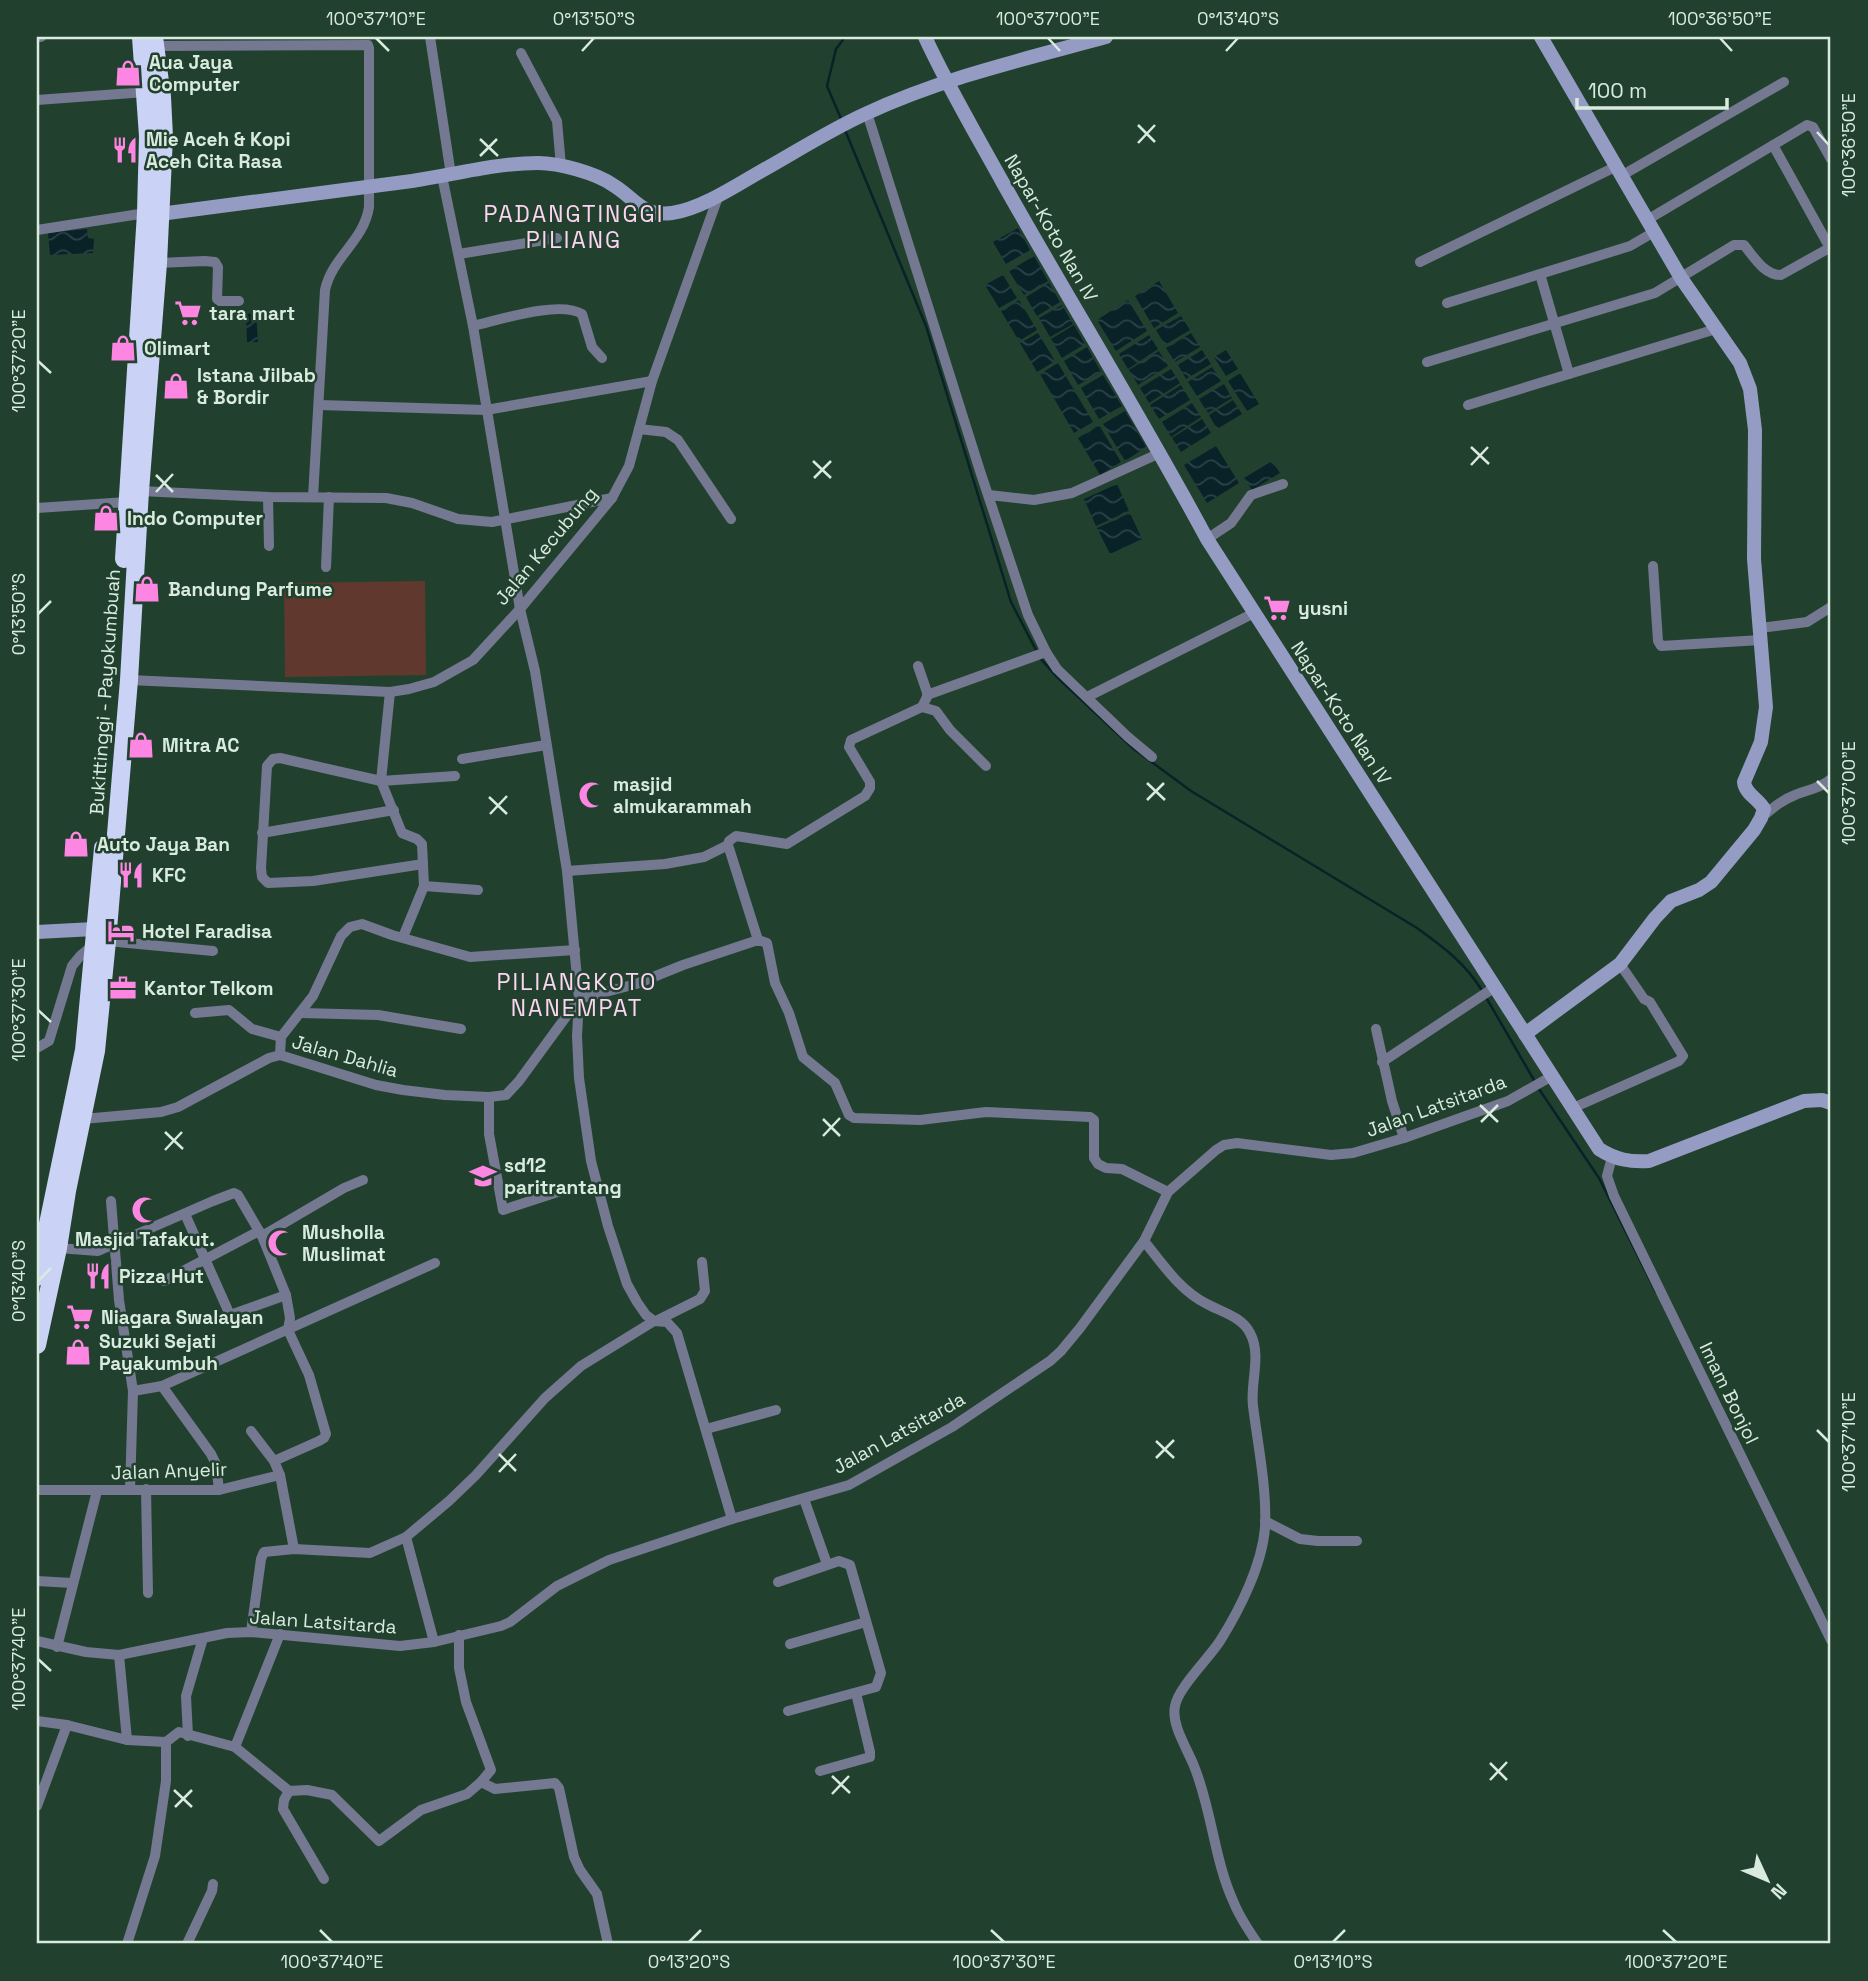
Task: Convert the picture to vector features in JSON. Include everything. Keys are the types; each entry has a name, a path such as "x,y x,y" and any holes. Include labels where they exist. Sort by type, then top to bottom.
{"highway":[{"name":"Bukittinggi - Payokumbuah","path":"134,497 158,263 146,92 150,40"},
{"name":"Bukittinggi - Payokumbuah","path":"37,1277 84,1050 129,680 129,599 134,497 153,214 163,137 162,97 150,40"},
{"name":"Bukittinggi - Payokumbuah","path":"37,1345 96,1051 98,939 129,599"}],"street":[{"path":"430,37 458,254 473,326 520,609 535,671 567,871 579,999 579,1078 597,1188 627,1284 641,1308 656,1321 667,1322 677,1333 732,1519"},
{"name":"Napar-Koto Nan IV","path":"925,37 946,81 1039,247 1160,453 1207,539 1599,1149 1612,1157"},
{"path":"37,230 540,163 561,166 612,184 653,214 674,213 718,197 867,113 946,81 1106,37"},
{"path":"1541,37 1681,278 1740,363 1746,376 1752,399 1755,430 1754,559 1766,707 1761,742 1744,786 1761,804 1762,816"},
{"path":"150,40 330,42 368,45 369,207 363,228 327,280 313,497"},
{"path":"521,53 557,121 561,166"},
{"path":"1420,262 1618,171 1784,82"},
{"path":"37,100 146,92"},
{"path":"867,113 1041,654 1152,757"},
{"path":"1447,303 1630,247 1651,226 1773,145 1810,125 1815,129 1831,159"},
{"path":"1427,362 1655,293 1734,245 1744,245 1770,274 1775,275 1781,275 1831,248 1773,145"},
{"name":"Jalan Kecubung","path":"129,680 390,692 409,690 434,682 473,660 520,609 612,498 629,466 652,381 718,197"},
{"path":"458,254 556,238"},
{"path":"158,263 215,262 218,267 217,299 239,300"},
{"path":"1540,274 1569,374"},
{"path":"473,326 544,310 576,311 582,314 592,347 601,358"},
{"path":"1468,404 1716,329"},
{"path":"319,405 486,410 652,381"},
{"path":"639,429 666,432 678,440 731,519"},
{"path":"989,495 1034,500 1072,493 1160,453"},
{"path":"1207,539 1234,520 1251,495 1283,484"},
{"path":"37,508 134,497 386,498 412,503 458,519 478,522 506,520 612,498"},
{"path":"268,497 269,546"},
{"path":"326,567 329,497"},
{"path":"1653,566 1658,641 1661,646 1760,634 1807,622 1831,607"},
{"path":"1087,697 1254,613"},
{"path":"567,871 665,864 704,857 728,845 731,838 736,836 781,845 793,842 865,796 870,788 870,782 849,747 851,740 922,707 928,695 1041,654"},
{"path":"918,666 928,695"},
{"path":"390,692 381,781 402,833 422,844 424,886 403,937"},
{"path":"922,707 936,711 950,730 986,766"},
{"path":"462,759 547,745"},
{"path":"422,864 313,881 268,883 261,873 267,766 273,759 280,758 381,781 455,776"},
{"path":"1525,1034 1620,964 1655,918 1675,898 1705,886 1754,830 1762,816 1776,805 1831,779"},
{"path":"262,833 394,810"},
{"path":"728,845 758,940"},
{"path":"424,886 478,890"},
{"path":"280,1055 281,1037 313,996 341,936 350,927 362,924 470,957 575,950"},
{"path":"37,932 213,951"},
{"path":"37,1048 49,1041 72,966 98,939"},
{"path":"579,999 636,984 758,940 767,943 775,983 789,1013 803,1057 835,1083 849,1115 854,1118 890,1120 920,1120 986,1112 1090,1117 1094,1120 1094,1158 1098,1164 1106,1168 1122,1169 1163,1189"},
{"path":"1573,1108 1683,1056 1650,1002 1644,999 1620,964"},
{"path":"1382,1062 1495,987"},
{"name":"Jalan Dahlia","path":"83,1119 161,1112 178,1107 268,1058 280,1055 376,1085 403,1090 445,1095 506,1095 579,999"},
{"path":"195,1013 229,1010 252,1029 281,1037"},
{"path":"301,1013 378,1015 461,1029"},
{"path":"1376,1030 1392,1101 1404,1138"},
{"name":"Jalan Latsitarda","path":"37,1641 57,1647 119,1655 227,1633 251,1632 400,1646 434,1642 501,1626 556,1586 609,1560 732,1519 849,1485 952,1427 1061,1351 1143,1241 1163,1189 1224,1145 1237,1143 1331,1155 1368,1150 1508,1101 1552,1076"},
{"path":"489,1097 489,1133 503,1210 570,1188"},
{"path":"1612,1157 1632,1162 1649,1161 1804,1101 1822,1100 1831,1103"},
{"name":"Imam Bonjol","path":"1612,1157 1607,1176 1614,1196 1831,1640"},
{"path":"164,1281 363,1180"},
{"path":"58,1248 98,1251 234,1194 241,1199 260,1234 286,1295 290,1318 288,1330 309,1375 326,1434 319,1441 274,1461"},
{"path":"111,1201 119,1300 132,1391 130,1490"},
{"path":"185,1214 226,1316 286,1295"},
{"path":"1143,1241 1189,1292 1243,1324 1252,1337 1255,1364 1252,1401 1265,1521 1262,1547 1241,1603 1218,1644 1181,1692 1174,1710 1176,1723 1202,1788 1233,1902 1258,1944"},
{"path":"251,1632 262,1554 294,1549 370,1553 406,1537 449,1501 545,1398 581,1366 656,1321 700,1299 705,1291 702,1262"},
{"path":"132,1391 162,1386 435,1263"},
{"path":"162,1386 211,1454 216,1464 219,1490"},
{"path":"706,1429 776,1410"},
{"path":"251,1431 274,1461 280,1475 294,1549"},
{"name":"Jalan Anyelir","path":"37,1490 219,1490 280,1475"},
{"path":"146,1489 148,1593"},
{"path":"57,1647 97,1491"},
{"path":"804,1499 827,1564"},
{"path":"1265,1521 1300,1539 1357,1541"},
{"path":"406,1537 434,1642"},
{"path":"778,1582 839,1561 850,1565 881,1672 876,1687 788,1711"},
{"path":"37,1581 72,1583"},
{"path":"790,1644 866,1622"},
{"path":"235,1747 280,1634"},
{"path":"37,1721 67,1724 128,1740 166,1742 179,1732 235,1747 289,1791 307,1790 332,1795 379,1841 421,1810 467,1794 491,1770 466,1702 459,1668 460,1635"},
{"path":"188,1736 186,1696 203,1638"},
{"path":"119,1655 128,1740"},
{"path":"820,1771 870,1757 856,1693"},
{"path":"37,1807 67,1724"},
{"path":"127,1944 155,1856 166,1781 166,1742"},
{"path":"481,1782 495,1789 555,1783 559,1788 574,1857 597,1894 608,1944"},
{"path":"289,1791 283,1809 324,1879"},
{"path":"187,1944 213,1884"}],"shaded area":[{"path":"425,581 426,675 285,677 284,583"}],"water":[{"path":"1018,228 1030,250 1006,264 993,242"},
{"path":"87,229 88,238 94,239 93,253 50,255 48,233"},
{"path":"1034,256 1048,281 1024,295 1009,271"},
{"path":"1003,275 1017,298 999,308 985,285"},
{"path":"1159,281 1178,313 1154,328 1135,296"},
{"path":"1049,283 1060,302 1037,316 1026,297"},
{"path":"1019,300 1037,330 1019,341 1001,311"},
{"path":"1128,300 1147,331 1116,351 1097,320"},
{"path":"1062,305 1073,324 1050,337 1039,318"},
{"path":"256,313 258,342 247,342 246,314"},
{"path":"1181,316 1190,330 1165,345 1156,330"},
{"path":"1074,325 1085,344 1062,358 1051,339"},
{"path":"1038,333 1055,361 1037,372 1020,343"},
{"path":"1191,333 1200,347 1175,362 1166,348"},
{"path":"1149,335 1158,349 1128,369 1119,354"},
{"path":"1087,347 1101,372 1078,385 1064,361"},
{"path":"1202,350 1211,364 1186,379 1178,365"},
{"path":"1226,350 1238,369 1226,376 1214,357"},
{"path":"1159,351 1168,366 1138,385 1129,370"},
{"path":"1058,363 1093,422 1074,433 1040,374"},
{"path":"1212,367 1221,381 1197,396 1188,382"},
{"path":"1171,369 1180,383 1149,403 1140,388"},
{"path":"1240,373 1259,404 1247,411 1228,381"},
{"path":"1103,375 1122,406 1099,419 1081,388"},
{"path":"1224,384 1232,398 1208,413 1199,399"},
{"path":"1181,385 1190,400 1159,419 1150,405"},
{"path":"1233,400 1242,414 1217,429 1209,415"},
{"path":"1192,403 1201,417 1171,437 1162,422"},
{"path":"1125,411 1146,447 1125,461 1103,424"},
{"path":"1202,419 1211,433 1181,452 1172,438"},
{"path":"1099,425 1121,462 1100,475 1078,438"},
{"path":"1216,446 1239,483 1207,503 1184,465"},
{"path":"1272,461 1280,473 1252,490 1244,478"},
{"path":"1117,484 1129,511 1096,526 1084,499"},
{"path":"1130,513 1142,539 1110,554 1097,528"}],"waterway":[{"path":"842,121 827,86 836,49 845,37"},
{"path":"845,130 926,326 1011,602 1037,652"},
{"path":"1040,658 1134,749 1191,791 1417,928 1460,963 1481,989"},
{"path":"1487,999 1534,1080"},
{"path":"1539,1089 1599,1178 1656,1292"}],"place":[{"name":"Aua Jaya Computer","path":"128,73"},
{"name":"Mie Aceh & Kopi Aceh Cita Rasa","path":"125,150"},
{"name":"tara mart","path":"188,313"},
{"name":"Olimart","path":"123,348"},
{"name":"Istana Jilbab & Bordir","path":"176,386"},
{"name":"Indo Computer","path":"106,518"},
{"name":"Bandung Parfume","path":"147,589"},
{"name":"yusni","path":"1277,608"},
{"name":"Mitra AC","path":"141,745"},
{"name":"masjid almukarammah","path":"592,795"},
{"name":"Auto Jaya Ban","path":"76,844"},
{"name":"KFC","path":"131,875"},
{"name":"Hotel Faradisa","path":"121,931"},
{"name":"Kantor Telkom","path":"123,988"},
{"name":"sd12 paritrantang","path":"483,1176"},
{"name":"Masjid Tafakut.","path":"145,1210"},
{"name":"Musholla Muslimat","path":"281,1243"},
{"name":"Pizza Hut","path":"98,1276"},
{"name":"Niagara Swalayan","path":"80,1317"},
{"name":"Suzuki Sejati Payakumbuh","path":"78,1352"}],"district":[{"name":"PADANGTINGGI PILIANG","path":"574,227"},
{"name":"PILIANGKOTO NANEMPAT","path":"577,995"}]}
